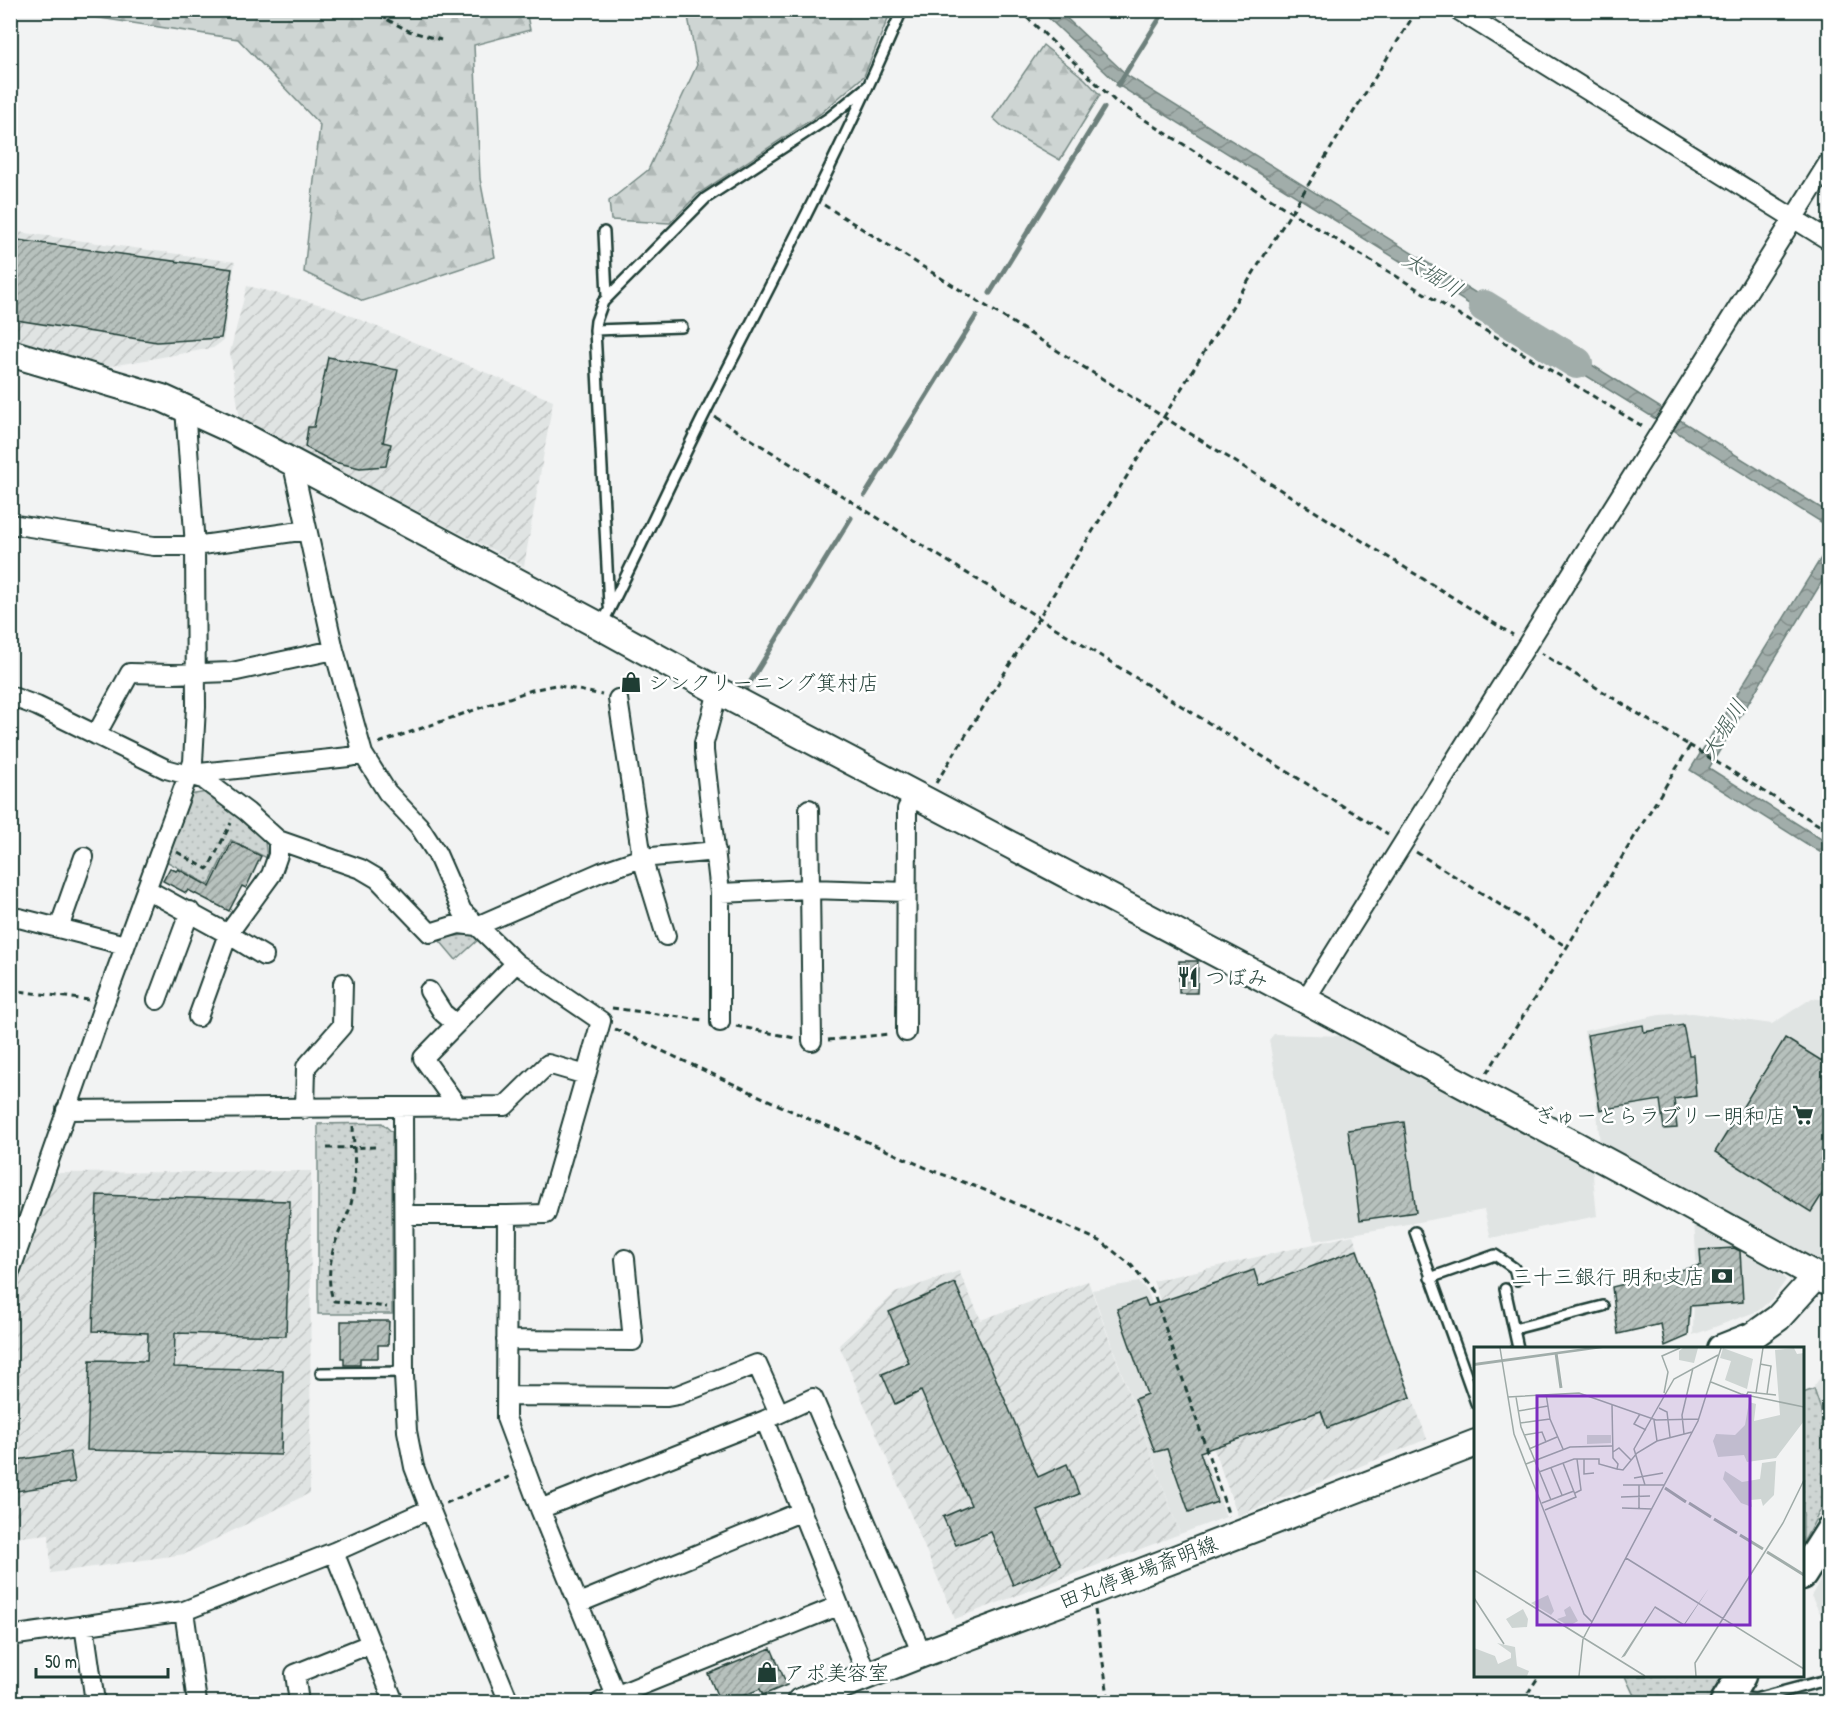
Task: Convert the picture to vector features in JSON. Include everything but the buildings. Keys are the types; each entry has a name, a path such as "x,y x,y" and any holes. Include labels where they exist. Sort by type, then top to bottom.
{"main road":[{"path":"1804,1573 1830,1531"}],"street":[{"path":"1458,10 1830,241"},
{"path":"1305,1000 1532,647 1658,436 1830,159"},
{"path":"10,353 162,398 186,408 605,617 718,692 1305,1000 1823,1280 1754,1335 1724,1347"},
{"path":"10,1272 195,751 195,546 186,408"},
{"path":"292,461 333,650 363,754 387,792 419,826 437,854 462,911 516,963 601,1021 546,1214 404,1215"},
{"path":"10,524 154,546 195,546 307,530"},
{"path":"96,735 130,673 232,672 333,650"},
{"path":"718,692 704,743 704,751 720,893 720,1022"},
{"path":"10,696 37,706 166,769 203,779 213,785 239,817 278,840 361,869 378,879 430,933 459,924 477,926 601,872 642,858 716,850"},
{"path":"618,699 642,858 666,936"},
{"path":"188,774 363,754"},
{"path":"906,1032 907,809 920,797"},
{"path":"809,809 812,1041"},
{"path":"198,1017 228,934 271,875 278,855 278,840"},
{"path":"59,928 84,857"},
{"path":"146,888 190,911 264,956"},
{"path":"720,893 810,889 906,892"},
{"path":"157,1000 190,911"},
{"path":"19,918 125,945"},
{"path":"458,1107 423,1058 516,963"},
{"path":"305,1109 306,1067 342,1026 343,982"},
{"path":"429,991 443,1013 456,1024"},
{"path":"66,1110 505,1106 548,1064 586,1075"},
{"path":"403,1108 404,1372 407,1431 414,1467 509,1702"},
{"path":"507,1215 506,1418 579,1603 608,1699 838,1606"},
{"path":"506,1340 633,1341 625,1259"},
{"path":"507,1396 667,1397 678,1395 757,1364 800,1512 867,1676"},
{"path":"540,1509 813,1398 922,1654"},
{"name":"田丸停車場斎明線","path":"800,1702 1474,1444"},
{"path":"10,1636 184,1611 334,1552 430,1509"},
{"path":"579,1603 800,1512"},
{"path":"334,1552 394,1702"},
{"path":"184,1611 197,1702"},
{"path":"84,1625 95,1702"},
{"path":"299,1702 295,1674 370,1644"}],"lane":[{"path":"605,617 871,84 902,10"},
{"path":"605,617 596,330 599,310 607,296 706,198 830,117 871,84"},
{"path":"604,232 607,296"},
{"path":"596,330 682,327"},
{"path":"1415,1232 1474,1398"},
{"path":"1430,1278 1495,1255 1514,1268 1517,1280"},
{"path":"1505,1289 1518,1347"},
{"path":"1514,1329 1603,1306"},
{"path":"321,1373 404,1372"},
{"path":"1731,1692 1755,1699 1830,1679"}],"path":[{"path":"369,10 409,31 441,40"},
{"path":"1019,10 1115,101 1291,212 1658,436"},
{"path":"920,797 1038,619 1417,10"},
{"path":"814,199 1830,832"},
{"path":"706,412 1567,947"},
{"path":"363,754 373,745 532,690 555,685 618,699"},
{"path":"1475,1091 1567,947 1690,746"},
{"path":"162,844 207,868 239,817 225,816"},
{"path":"10,990 82,998 104,1004"},
{"path":"906,1032 812,1041 720,1022 606,1008 601,1021 808,1119 990,1192 1102,1242 1132,1266 1154,1294 1235,1534"},
{"path":"353,1109 354,1177 351,1205 337,1238 330,1294 334,1301 404,1309"},
{"path":"327,1148 379,1147"},
{"path":"430,1509 525,1470"},
{"path":"1092,1591 1109,1702"},
{"path":"1522,1702 1538,1677"}],"shaded area":[{"path":"11,231 235,262 223,341 213,348 100,368 11,341"},
{"path":"247,286 330,307 553,401 524,566 240,420 230,352"},
{"path":"1829,997 1829,1267 1600,1146 1597,1110 1584,1031 1659,1015 1693,1013 1772,1024 1812,998 1828,1000"},
{"path":"1274,1034 1344,1036 1592,1166 1597,1216 1491,1238 1484,1210 1314,1241 1287,1139 1269,1040"},
{"path":"311,1171 310,1493 185,1554 51,1573 49,1534 11,1538 10,1293 56,1173"},
{"path":"1694,1220 1749,1249 1750,1254 1763,1262 1768,1261 1786,1280 1774,1297 1758,1311 1693,1335 1694,1291 1698,1291"},
{"path":"1353,1235 1427,1439 1238,1516 1153,1281"},
{"path":"959,1271 981,1320 1088,1281 1180,1534 955,1619 839,1345 895,1293"},
{"path":"1139,1282 1148,1292 1226,1517 1180,1534 1092,1290"},
{"path":"1829,1366 1829,1429 1814,1386"},
{"path":"1829,1565 1829,1630 1811,1596"}],"green space":[{"path":"54,11 526,11 530,30 474,45 480,179 495,257 363,301 304,272 320,125 238,39"},
{"path":"687,11 891,11 864,76 820,114 698,194 670,223 611,220 609,201 648,170 697,65"},
{"path":"1043,45 1085,79 1100,95 1060,160 1004,128 993,118"},
{"path":"207,792 257,831 265,842 267,858 231,840 209,885 166,861 189,795"},
{"path":"473,934 478,940 456,960 440,941 448,937"},
{"path":"382,1123 392,1132 392,1314 318,1314 318,1124"},
{"path":"1814,1389 1829,1434 1829,1494 1804,1541 1804,1393"},
{"path":"1625,1677 1725,1677 1709,1702 1637,1702"}],"water":[{"path":"1041,11 1059,11 1128,76 1524,323 1517,334 1121,87"},
{"path":"1544,335 1829,513 1829,527 1537,345"},
{"path":"1829,545 1829,570 1709,768 1829,844 1829,858 1690,770"}],"waterway":[{"path":"1118,85 1165,10"},
{"path":"990,293 1104,108"},
{"name":"大堀川","path":"1484,306 1577,363"},
{"path":"865,495 976,316"},
{"path":"746,689 851,518"}],"place":[{"name":"シンクリーニング箕村店","path":"631,682"},
{"name":"つぼみ","path":"1188,977"},
{"name":"ぎゅーとらラブリー明和店","path":"1803,1115"},
{"name":"三十三銀行 明和支店","path":"1722,1276"},
{"name":"アポ美容室","path":"767,1672"}]}
